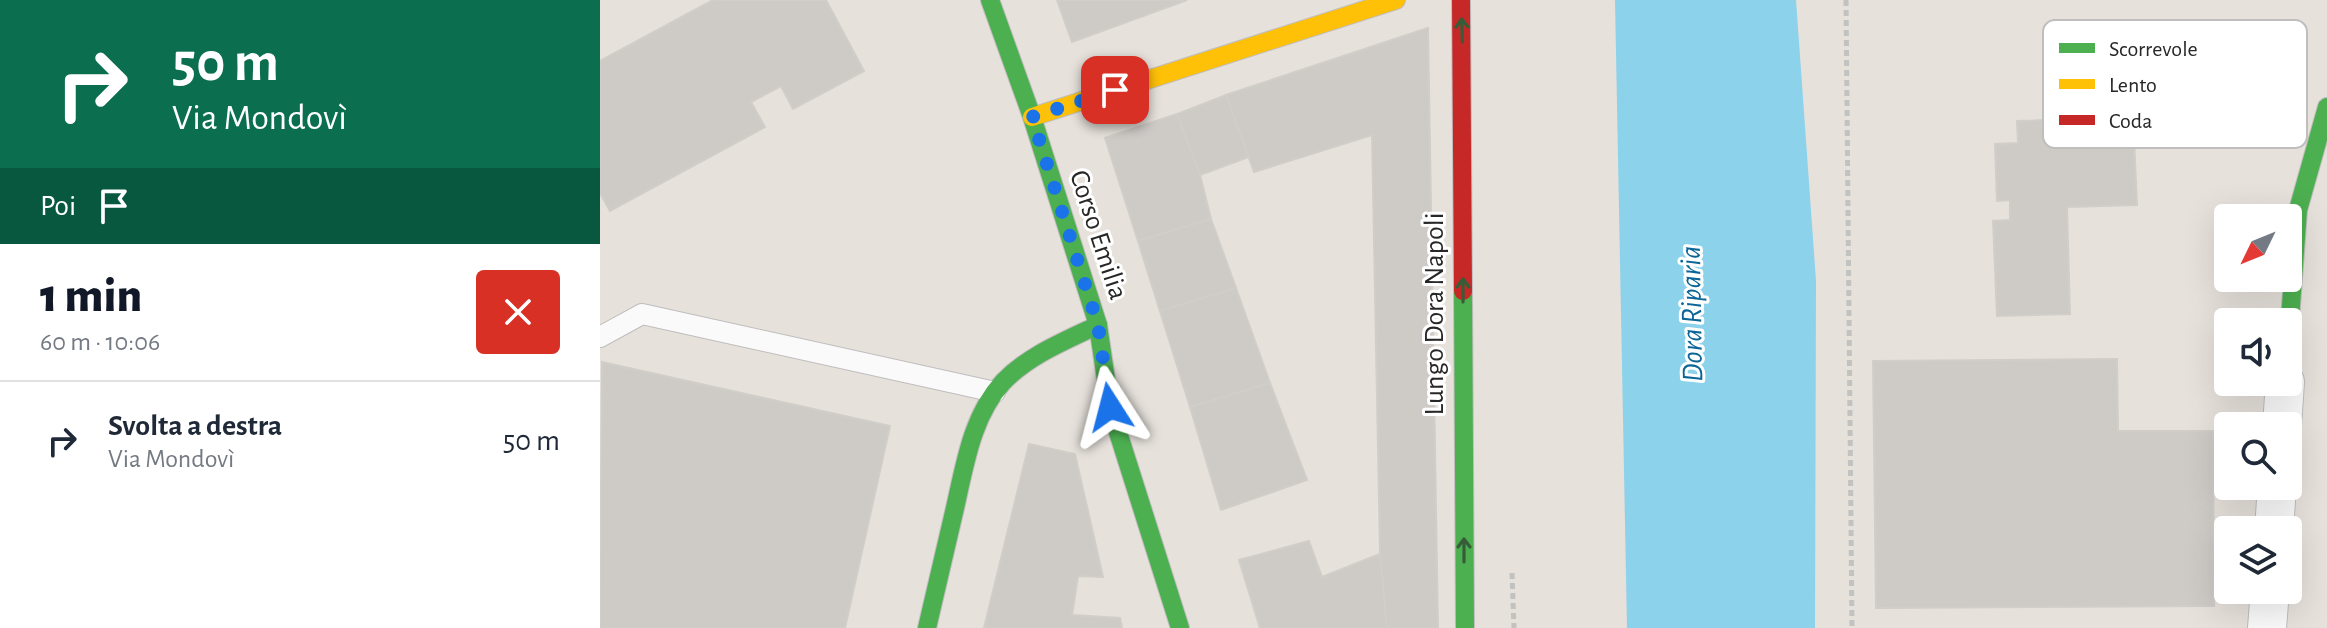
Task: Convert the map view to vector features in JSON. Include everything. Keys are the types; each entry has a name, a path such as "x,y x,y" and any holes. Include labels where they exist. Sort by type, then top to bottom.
{"street":[{"name":"Corso Emilia","path":"990,0 1032,117 1098,325 1110,407 1180,628"},
{"path":"1032,117 1396,0"},
{"name":"Lungo Dora Napoli","path":"1461,0 1465,628"},
{"path":"2291,308 2298,210 2327,107"},
{"path":"927,628 966,463 982,414 995,392 1011,376 1058,344 1098,325"},
{"path":"2267,628 2269,604"}],"lane":[{"path":"600,337 642,314 995,392"}],"path":[{"path":"1846,0 1852,628"}],"water":[{"name":"Dora Riparia","path":"1615,0 1796,0 1816,281 1815,628 1627,628"}],"building":[{"path":"713,0 826,0 864,71 793,109 781,86 751,102 765,127 610,211 600,193 600,61"},
{"path":"1057,0 1187,0 1072,42"},
{"path":"1428,28 1438,628 1387,628 1380,554 1372,135 1254,172 1226,95"},
{"path":"1226,95 1249,157 1200,175 1177,114"},
{"path":"1177,114 1200,175 1211,219 1138,241 1105,138"},
{"path":"2043,120 2043,148 2134,148 2137,205 2067,207 2070,314 1997,316 1993,221 2010,220 2010,200 1997,201 1995,144 2018,143 2017,121"},
{"path":"1211,219 1236,288 1160,311 1138,241"},
{"path":"1236,288 1270,383 1190,407 1160,311"},
{"path":"2117,359 2118,431 2213,431 2214,606 1876,608 1873,361"},
{"path":"602,362 890,426 845,628 600,628"},
{"path":"1270,383 1307,480 1221,510 1190,407"},
{"path":"1029,444 1075,454 1103,577 1078,576 1072,615 1120,618 1122,628 984,628"},
{"path":"1309,541 1322,577 1380,554 1387,628 1260,628 1239,560"}],"traffic: fast":[{"path":"990,0 1032,117 1098,325 1110,407 1180,628"},
{"path":"2291,308 2298,210 2327,107"},
{"path":"1463,291 1465,628"},
{"path":"927,628 966,458 977,425 992,395 1024,364 1098,325"}],"traffic: slow":[{"path":"1032,117 1396,0"}],"traffic: jam":[{"path":"1461,0 1463,291"}],"route":[{"path":"1110,407 1098,325 1032,117 1115,90"}]}
